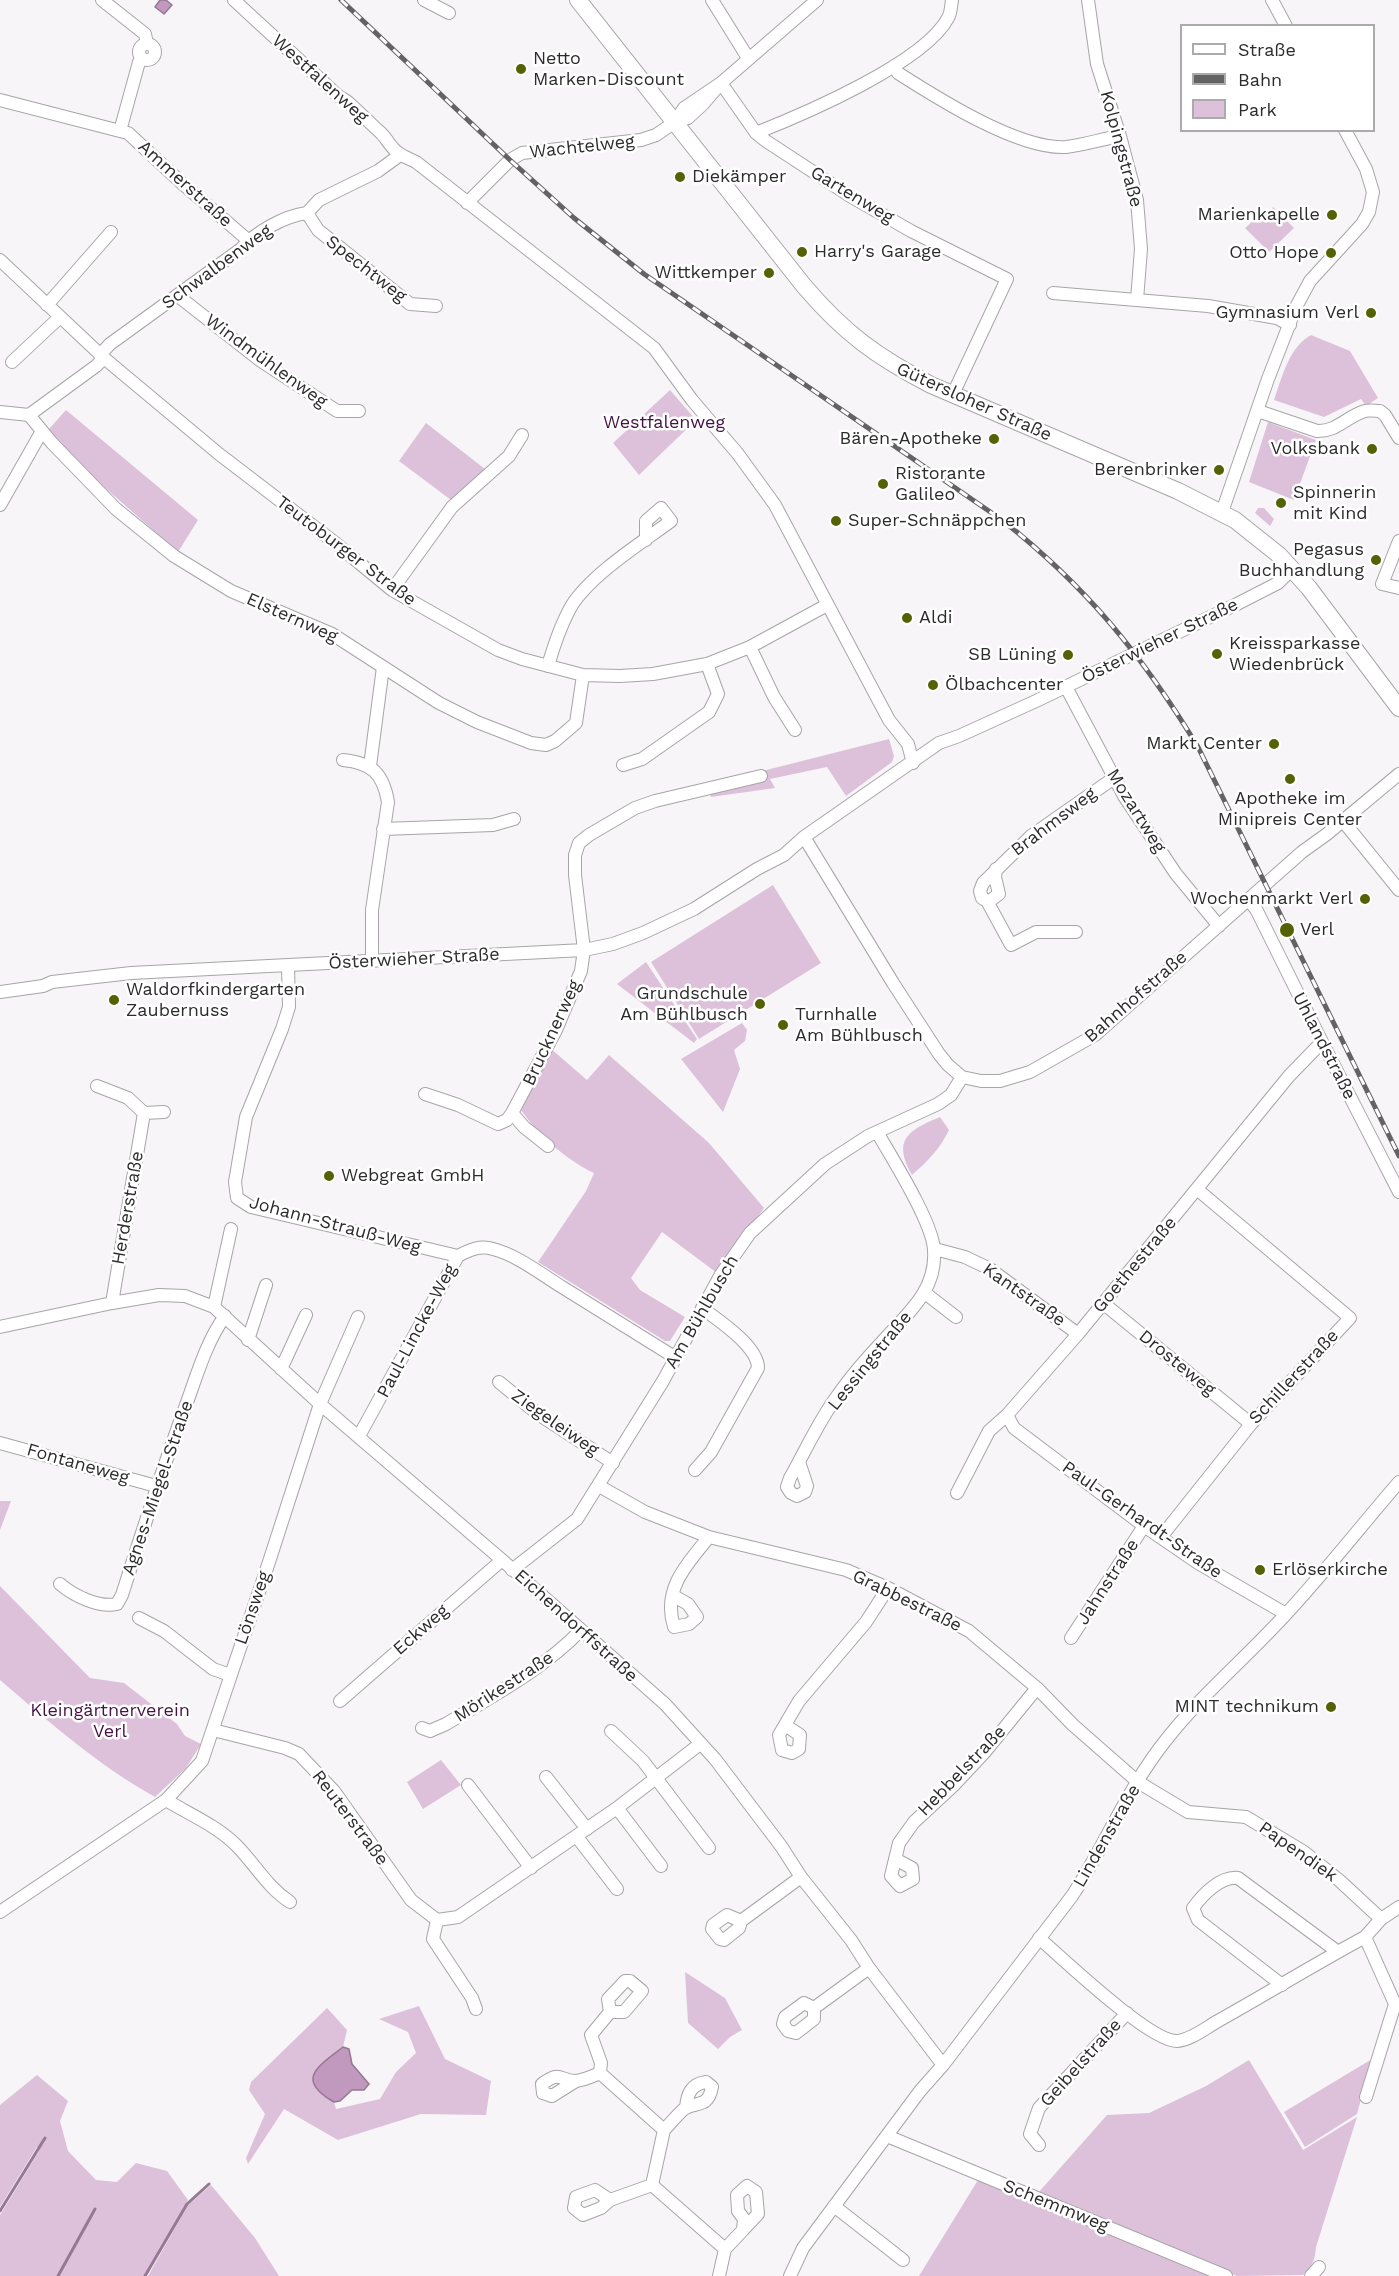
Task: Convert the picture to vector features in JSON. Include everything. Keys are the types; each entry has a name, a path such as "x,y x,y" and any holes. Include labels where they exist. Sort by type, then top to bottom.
{"main road":[{"name":"Gütersloher Straße","path":"578,0 804,286 859,342 893,365 953,394 1222,512 1270,548 1292,569 1399,708"}],"street":[{"name":"Ammerstraße","path":"102,0 145,34 147,44 140,48 142,58 120,131"},
{"name":"Westfalenweg","path":"234,0 328,84 336,94 351,104 400,154 416,162 654,348 692,400 738,454 775,506 889,720 908,744 913,763"},
{"path":"424,0 449,13"},
{"path":"712,0 748,58"},
{"name":"Wachtelweg","path":"468,203 510,160 522,153 641,140 656,135 675,122 684,108 721,83 817,0"},
{"path":"756,133 828,101 894,66 915,52 940,30 949,16 952,0"},
{"name":"Kolpingstraße","path":"1088,0 1097,64 1137,200 1141,249 1137,300"},
{"path":"1272,0 1285,24"},
{"path":"894,66 898,73 951,107 1032,143 1065,147 1120,136"},
{"name":"Gartenweg","path":"721,83 756,133 850,196 911,231 1008,279 953,394"},
{"name":"Ammerstraße","path":"0,100 128,133 249,241"},
{"path":"1222,512 1296,307 1310,281 1362,224 1369,212 1373,192 1366,169 1346,132"},
{"name":"Schwalbenweg","path":"29,415 96,366 110,344 178,296 249,241 292,215 307,213 319,200 378,171 400,154"},
{"name":"Spechtweg","path":"307,213 318,230 410,304 436,306"},
{"path":"47,305 111,232"},
{"name":"Teutoburger Straße","path":"0,260 102,356 219,454 392,590 498,650 583,675 653,674 707,664 750,647 828,605"},
{"path":"1053,292 1208,306 1277,318 1290,325"},
{"name":"Windmühlenweg","path":"178,296 261,361 337,411 359,411"},
{"path":"12,362 60,317"},
{"path":"1258,411 1324,432 1338,427 1365,411 1380,411 1399,438"},
{"path":"0,412 29,415"},
{"name":"Elsternweg","path":"29,415 82,475 116,509 174,556 231,591 332,634 439,703 477,722 531,744 546,745 555,741 576,723 583,675"},
{"path":"0,505 42,431"},
{"path":"392,590 452,507 509,456 522,435"},
{"path":"548,666 554,645 573,604 593,581 646,540"},
{"path":"1399,540 1382,584 1399,588"},
{"name":"Österwieher Straße","path":"0,984 33,980 52,982 131,973 584,950 613,944 660,926 710,900 757,869 780,849 804,837 939,743 1066,687 1267,589 1284,579 1292,569"},
{"path":"750,647 774,697 795,730"},
{"path":"623,765 642,759 709,712 718,694 707,664"},
{"path":"370,766 384,667"},
{"name":"Mozartweg","path":"1066,687 1124,796 1176,874 1219,926"},
{"path":"343,760 357,761 370,766 385,787 387,802 372,910 372,961"},
{"name":"Bahnhofstraße","path":"962,1077 981,1081 1000,1081 1030,1072 1095,1035 1302,852 1399,774"},
{"path":"584,950 575,875 575,855 579,843 635,808 655,801 760,776"},
{"name":"Brahmsweg","path":"1076,932 1036,932 1011,945 980,891 982,883 1031,836 1114,778"},
{"path":"383,829 494,825 514,819"},
{"path":"1343,821 1399,890"},
{"path":"804,837 926,1035 948,1065 962,1077"},
{"name":"Uhlandstraße","path":"1249,900 1257,911 1399,1192"},
{"name":"Brucknerweg","path":"513,1113 556,1030 581,971 584,950"},
{"name":"Johann-Strauß-Weg","path":"288,966 288,1007 282,1029 246,1117 235,1182 237,1198 251,1207 458,1256"},
{"name":"Österwieher Straße","path":"0,992 43,986 52,982"},
{"name":"Goethestraße","path":"957,1493 988,1431 1007,1415 1078,1334 1289,1076 1322,1042"},
{"name":"Am Bühlbusch","path":"512,1570 577,1519 676,1358 725,1267 750,1233 825,1164 877,1132 938,1104 951,1095 962,1077"},
{"path":"97,1086 128,1098 144,1113 164,1112"},
{"path":"425,1094 458,1105 498,1124 507,1120 513,1113 524,1127 548,1146"},
{"name":"Herderstraße","path":"112,1303 144,1113"},
{"name":"Lessingstraße","path":"799,1462 836,1396 864,1361 897,1328 925,1293 933,1275 934,1249 928,1225 877,1132"},
{"name":"Schillerstraße","path":"1161,1537 1251,1424 1350,1318 1198,1190"},
{"path":"214,1307 231,1230"},
{"name":"Paul-Lincke-Weg","path":"359,1436 458,1256 481,1247 506,1254 676,1358"},
{"name":"Kantstraße","path":"934,1249 964,1257 990,1269 1078,1334"},
{"path":"248,1340 266,1285"},
{"name":"Lessingstraße","path":"925,1293 956,1317"},
{"name":"Eichendorffstraße","path":"0,1327 159,1295 185,1296 214,1307 320,1404 665,1704 715,1759 943,2065"},
{"name":"Drosteweg","path":"1103,1303 1251,1424"},
{"path":"695,1470 711,1452 758,1368 758,1361 744,1342 702,1308"},
{"name":"Agnes-Miegel-Straße","path":"60,1584 72,1594 110,1606 117,1604 122,1595 156,1486 212,1338 225,1316"},
{"path":"281,1369 306,1316"},
{"path":"320,1404 358,1317"},
{"name":"Ziegeleiweg","path":"499,1382 538,1414 613,1463"},
{"name":"Lönsweg","path":"0,1912 166,1800 202,1761 320,1404"},
{"name":"Paul-Gerhardt-Straße","path":"1007,1415 1014,1428 1144,1526 1198,1563 1286,1614"},
{"name":"Fontaneweg","path":"0,1443 156,1486"},
{"name":"Lindenstraße","path":"790,2276 804,2248 834,2206 1090,1869 1138,1782 1164,1742 1187,1715 1286,1614 1399,1484"},
{"name":"Grabbestraße","path":"598,1486 645,1512 709,1537 846,1570 888,1588 969,1631 1037,1688 1072,1725 1138,1782"},
{"name":"Jahnstraße","path":"1071,1638 1144,1526"},
{"path":"674,1596 674,1584 685,1566 709,1537"},
{"name":"Eckweg","path":"340,1701 502,1560"},
{"path":"785,1725 799,1701 866,1622 888,1588"},
{"path":"139,1618 164,1631 213,1669 230,1675"},
{"name":"Mörikestraße","path":"422,1728 430,1731 454,1719 544,1661 568,1644 580,1631"},
{"name":"Hebbelstraße","path":"895,1859 899,1843 915,1822 970,1769 1037,1688"},
{"name":"Reuterstraße","path":"213,1730 298,1753 334,1791 411,1900 437,1920"},
{"path":"611,1731 643,1761 709,1848"},
{"path":"476,2009 472,1998 433,1939 437,1920 458,1917 617,1808 700,1744"},
{"path":"546,1777 616,1889"},
{"name":"Papendiek","path":"1138,1782 1188,1812 1246,1817 1304,1852 1381,1919"},
{"path":"468,1785 531,1868"},
{"path":"166,1800 236,1844 277,1893 290,1902"},
{"path":"617,1808 661,1866"},
{"path":"741,1921 801,1877"},
{"path":"1338,1952 1239,1878 1231,1877 1203,1894 1193,1908 1198,1920 1282,1985 1338,1952 1365,1936 1381,1919 1399,1907"},
{"path":"1365,1936 1395,2004 1366,2097"},
{"name":"Geibelstraße","path":"1039,1938 1127,2013 1162,2036 1176,2041 1186,2038 1282,1985"},
{"path":"814,2008 869,1968"},
{"path":"600,2073 601,2063 591,2035 610,2012"},
{"name":"Geibelstraße","path":"1039,2145 1030,2134 1039,2108 1127,2013"},
{"path":"576,2081 600,2073"},
{"path":"600,2073 664,2130"},
{"path":"652,2185 664,2130 686,2108"},
{"name":"Schemmweg","path":"886,2136 1226,2276"},
{"path":"610,2200 652,2185"},
{"path":"652,2185 725,2249"},
{"path":"834,2206 903,2260"},
{"path":"719,2276 725,2249 743,2230"}],"green space":[{"path":"1273,207 1294,228 1269,252 1245,228 1254,220 1257,223 1269,214"},
{"path":"1311,335 1350,351 1378,398 1366,406 1361,399 1324,417 1274,400 1283,372 1292,355 1303,340"},
{"name":"Westfalenweg","path":"670,390 696,420 639,475 613,443"},
{"path":"66,410 198,520 178,552 86,471 49,429"},
{"path":"1268,422 1316,440 1294,500 1249,482"},
{"path":"426,423 485,469 451,500 399,461"},
{"path":"1258,508 1264,508 1274,519 1270,526 1255,513"},
{"path":"889,739 894,756 892,762 846,796 827,767 770,779 775,788 711,797 707,785"},
{"path":"773,885 821,963 699,1039 651,962"},
{"path":"646,962 697,1039 694,1043 617,984"},
{"path":"742,1023 747,1030 745,1041 734,1050 740,1069 723,1112 681,1059"},
{"path":"550,1048 587,1080 609,1055 709,1143 764,1208 717,1273 662,1232 631,1278 640,1290 685,1317 670,1341 665,1341 538,1262 586,1191 594,1173 552,1145 519,1107"},
{"path":"940,1117 949,1130 933,1155 912,1175 903,1153 906,1138 919,1127"},
{"path":"0,1501 11,1501 0,1530"},
{"name":"Kleingärtnerverein Verl","path":"0,1586 90,1678 124,1683 177,1724 185,1736 201,1744 186,1768 155,1797 94,1757 0,1680"},
{"path":"441,1760 461,1785 423,1809 407,1782"},
{"path":"685,1972 725,1998 742,2030 730,2037 718,2049 688,2023"},
{"path":"419,2006 445,2059 491,2081 486,2115 421,2114 338,2140 284,2109 248,2164 246,2158 265,2114 249,2090 251,2082 327,2008 347,2030 343,2047 322,2063 316,2089 334,2102 336,2109 380,2099 396,2072 416,2053 408,2032 379,2019"},
{"path":"1372,2059 1357,2114 1305,2147 1284,2112"},
{"path":"1249,2060 1303,2150 1357,2117 1314,2259 1303,2275 1237,2276 1038,2193 1107,2115 1149,2113 1206,2086"},
{"path":"37,2075 68,2101 60,2121 68,2151 96,2180 117,2182 136,2163 167,2171 188,2200 145,2276 0,2276 0,2215 39,2151 37,2147 0,2207 0,2105"},
{"path":"978,2180 1212,2276 919,2276"},
{"path":"211,2185 255,2238 279,2276 148,2276 188,2205"}],"shaded area":[{"path":"160,0 166,0 172,5 164,14 155,7"},
{"path":"343,2047 349,2049 352,2064 369,2084 364,2090 352,2090 340,2101 334,2102 315,2086 314,2073"}],"waterway":[{"path":"0,2211 45,2138"},
{"path":"145,2276 187,2204 209,2184"},
{"path":"58,2276 95,2209"}],"railway":[{"path":"341,0 574,218 644,274 1002,520 1033,545 1087,597 1134,652 1198,747 1399,1156"}],"place":[{"name":"Netto Marken-Discount","path":"521,69"},
{"name":"Diekämper","path":"680,177"},
{"name":"Marienkapelle","path":"1332,215"},
{"name":"Harry's Garage","path":"802,252"},
{"name":"Otto Hope","path":"1331,253"},
{"name":"Wittkemper","path":"769,273"},
{"name":"Gymnasium Verl","path":"1371,313"},
{"name":"Bären-Apotheke","path":"994,439"},
{"name":"Volksbank","path":"1372,449"},
{"name":"Berenbrinker","path":"1219,470"},
{"name":"Ristorante Galileo","path":"883,484"},
{"name":"Spinnerin mit Kind","path":"1281,503"},
{"name":"Super-Schnäppchen","path":"836,521"},
{"name":"Pegasus Buchhandlung","path":"1376,560"},
{"name":"Aldi","path":"907,618"},
{"name":"Kreissparkasse Wiedenbrück","path":"1217,654"},
{"name":"SB Lüning","path":"1068,655"},
{"name":"Ölbachcenter","path":"933,685"},
{"name":"Markt Center","path":"1274,744"},
{"name":"Apotheke im Minipreis Center","path":"1290,779"},
{"name":"Wochenmarkt Verl","path":"1365,899"},
{"name":"Verl","path":"1287,930"},
{"name":"Waldorfkindergarten Zaubernuss","path":"114,1000"},
{"name":"Grundschule Am Bühlbusch","path":"760,1004"},
{"name":"Turnhalle Am Bühlbusch","path":"783,1025"},
{"name":"Webgreat GmbH","path":"329,1176"},
{"name":"Erlöserkirche","path":"1260,1570"},
{"name":"MINT technikum","path":"1331,1707"}]}
